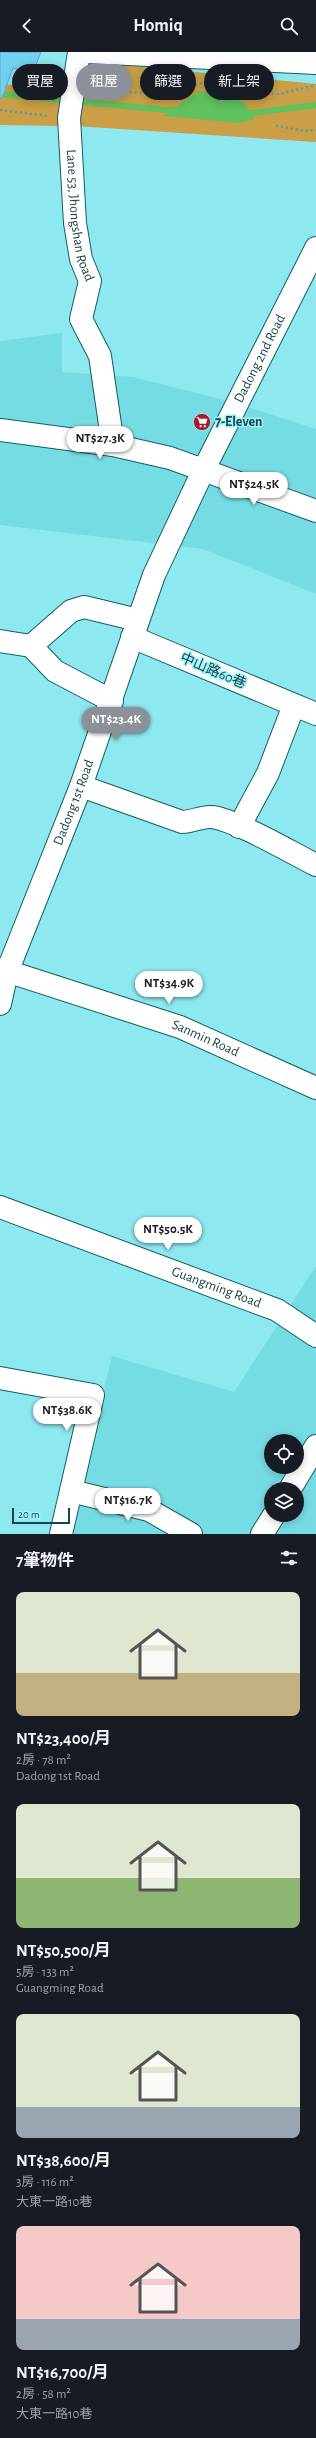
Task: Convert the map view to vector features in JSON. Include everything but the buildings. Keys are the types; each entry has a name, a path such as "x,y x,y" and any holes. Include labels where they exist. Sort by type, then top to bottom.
{"street":[{"name":"Lane 53, Jhongshan Road","path":"79,52 80,64"},
{"path":"87,52 316,63"},
{"name":"Lane 53, Jhongshan Road","path":"78,100 69,118 75,223 81,259 90,281 81,319 100,356 112,445"},
{"name":"Dadong 2nd Road","path":"204,469 308,280 316,248"},
{"path":"0,430 112,445 170,458 204,469 316,511"},
{"name":"Dadong 1st Road","path":"0,1004 4,971 81,786 112,701 154,575 204,469"},
{"name":"中山路60巷","path":"31,646 72,611 84,607 135,629 294,705 316,714"},
{"path":"0,641 31,646 55,672 112,701"},
{"path":"239,827 268,773 294,705"},
{"path":"81,786 182,822 197,821 206,817 214,817 239,827 316,865"},
{"name":"Sanmin Road","path":"4,971 180,1026 316,1088"},
{"name":"Guangming Road","path":"0,1207 278,1310 316,1336"},
{"path":"0,1378 93,1395 61,1534"},
{"path":"294,1482 316,1446"},
{"path":"71,1491 149,1510 191,1534"},
{"path":"262,1534 270,1522"}],"path":[{"path":"132,92 171,98 184,86 216,81 240,93 256,94 279,94 316,85"},
{"path":"0,110 69,118"},
{"path":"276,126 307,132 316,130"}],"shaded area":[{"path":"84,61 114,64 84,64"},
{"path":"132,66 140,67 140,100 196,100 196,72 204,73 204,100 274,100 274,80 316,84 316,142 75,126 79,100 132,100"},
{"path":"0,84 12,85 12,100 62,100 58,126 0,125"},
{"path":"199,91 204,91 204,100 238,100 245,103 254,119 239,123 163,116 186,100 196,100 196,93"},
{"path":"62,333 62,372 134,377 232,402 316,429 316,594 203,549 0,525 0,341"},
{"path":"316,1266 316,1534 70,1534 112,1356 234,1392"}],"waterway":[{"path":"0,94 177,111"},
{"path":"244,114 316,105"}],"place":[{"name":"7-Eleven","path":"202,422"}]}
